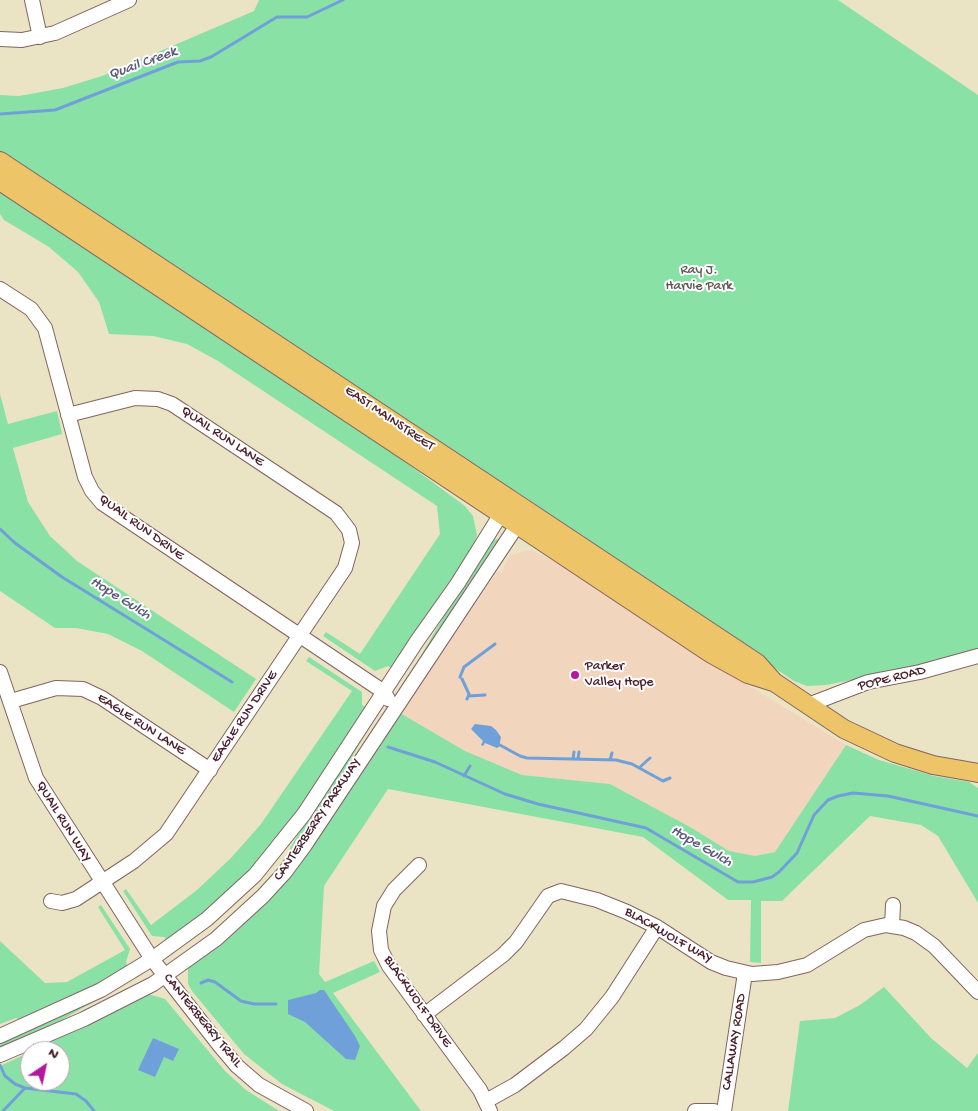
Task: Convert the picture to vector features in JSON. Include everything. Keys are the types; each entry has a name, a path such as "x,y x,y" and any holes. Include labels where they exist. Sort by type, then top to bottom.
{"main road":[{"name":"EAST MAINSTREET","path":"0,161 757,663 774,682 844,729 880,747 933,764 978,773"},
{"name":"EAST MAINSTREET","path":"0,182 710,653 748,674 774,682"}],"street":[{"path":"32,0 40,37"},
{"path":"0,39 22,40 40,37 66,28 129,0"},
{"name":"QUAIL RUN DRIVE","path":"0,289 26,305 41,321 47,336 85,476 92,491 102,503 384,692"},
{"name":"QUAIL RUN LANE","path":"68,415 135,398 158,399 172,404 336,513 357,536"},
{"name":"CANTERBERRY PARKWAY","path":"6,1033 101,990 152,959 207,919 263,866 309,806 501,514 521,506"},
{"name":"CANTERBERRY PARKWAY","path":"0,1055 84,1019 165,976 228,929 275,884 305,845 358,762 518,525 521,506"},
{"name":"EAGLE RUN DRIVE","path":"51,901 59,903 71,901 146,853 166,834 345,568 357,536"},
{"name":"POPE ROAD","path":"808,705 868,682 920,672 978,656"},
{"name":"QUAIL RUN WAY","path":"0,672 36,778 152,959"},
{"name":"EAGLE RUN LANE","path":"11,701 56,688 83,690 102,698 210,770"},
{"path":"358,762 358,747 387,701 384,692"},
{"name":"BLACKWOLF DRIVE","path":"419,865 387,899 380,918 379,938 386,961 488,1106"},
{"name":"BLACKWOLF WAY","path":"424,1014 510,949 552,888 597,900 657,927 711,962 745,973 769,973 798,968 824,956 864,930 892,926 910,930 923,937 978,992"},
{"path":"892,926 893,904"},
{"path":"488,1106 586,1029 612,997 657,927"},
{"name":"CANTERBERRY TRAIL","path":"152,959 220,1046 244,1072 272,1093 306,1111"},
{"name":"CALLAWAY ROAD","path":"724,1111 745,973"},
{"path":"695,1111 714,1111"}],"shaded area":[{"path":"531,550 587,578 749,686 846,745 775,852 755,856 729,851 690,827 610,784 522,775 465,751 400,713 498,571 502,573 511,555"}],"green space":[{"name":"Ray J. Harvie Park","path":"259,0 838,0 978,95 978,651 913,668 826,685 807,686 794,681 535,508 535,504 516,491 512,492 0,154 0,95 19,96 63,88 102,76 254,11"},
{"path":"0,189 341,415 465,506 473,516 477,535 471,553 393,669 388,666 375,671 323,636 326,632 360,654 440,534 437,506 218,361 187,344 153,336 109,334 99,302 78,272 49,247 4,220 0,214"},
{"path":"0,394 8,424 57,411 62,434 13,448 28,502 50,536 77,561 256,679 234,712 142,651 108,634 76,628 55,628 0,591"},
{"path":"499,539 405,683 448,609 493,540"},
{"path":"309,657 362,692 362,705 367,708 308,798 254,866 210,908 168,941 164,937 152,936 123,891 126,889 151,925 197,890 231,858 261,824 352,691 306,661"},
{"path":"378,712 326,802 278,872 228,922 193,948 230,918 278,869 307,819"},
{"path":"400,713 465,751 522,775 610,784 690,827 729,851 755,856 775,852 846,745 879,760 934,776 969,782 978,788 978,903 938,836 921,825 870,816 782,901 761,901 761,963 750,962 751,900 728,900 643,837 388,789 324,886 319,974 325,982 374,961 380,972 333,993 421,1111 334,1111 282,1084 244,1054 192,991 188,984 188,968 237,929 270,898 373,750 376,751"},
{"path":"101,905 130,949 126,962 128,968 70,998 20,1020 16,1018 0,1024 0,941 45,983 67,982 125,950 98,907"},
{"path":"135,976 139,976 51,1026 0,1049 0,1042"},
{"path":"884,987 931,1038 967,1068 978,1053 978,1111 788,1111 800,1021 835,1018 860,1005"},
{"path":"148,994 165,999 225,1071 246,1090 279,1111 0,1111 0,1066 20,1057 20,1091 70,1091 70,1041 47,1041"}],"water":[{"path":"475,724 491,726 496,730 501,737 499,747 497,748 485,743 483,746 481,745 483,741 471,729"},
{"path":"324,990 360,1046 355,1060 346,1059 305,1022 288,1014 288,1000 316,993"},
{"path":"153,1038 179,1049 173,1061 164,1057 155,1077 138,1070"}],"waterway":[{"name":"Quail Creek","path":"0,114 55,110 178,62 200,61 211,57 277,17 307,17 343,0"},
{"name":"Hope Gulch","path":"0,529 15,543 62,577 232,682"},
{"path":"460,677 464,667 495,644"},
{"path":"462,679 469,694 467,699"},
{"path":"469,696 485,695"},
{"path":"498,744 527,758 616,760 632,764 663,781 670,778"},
{"name":"Hope Gulch","path":"388,747 435,762 505,794 538,804 646,828 738,882 753,882 772,877 779,872 797,853 814,815 828,800 838,796 853,793 888,796 978,816"},
{"path":"573,759 574,752"},
{"path":"578,759 579,752"},
{"path":"610,760 612,753"},
{"path":"639,768 650,758"},
{"path":"464,776 470,766"},
{"path":"201,983 208,980 215,982 241,1001 254,1004 276,1004"},
{"path":"0,1065 5,1076 15,1084 25,1088 76,1094 86,1101 94,1111"},
{"path":"3,1111 22,1091"}],"place":[{"name":"Parker Valley Hope","path":"575,675"}]}
